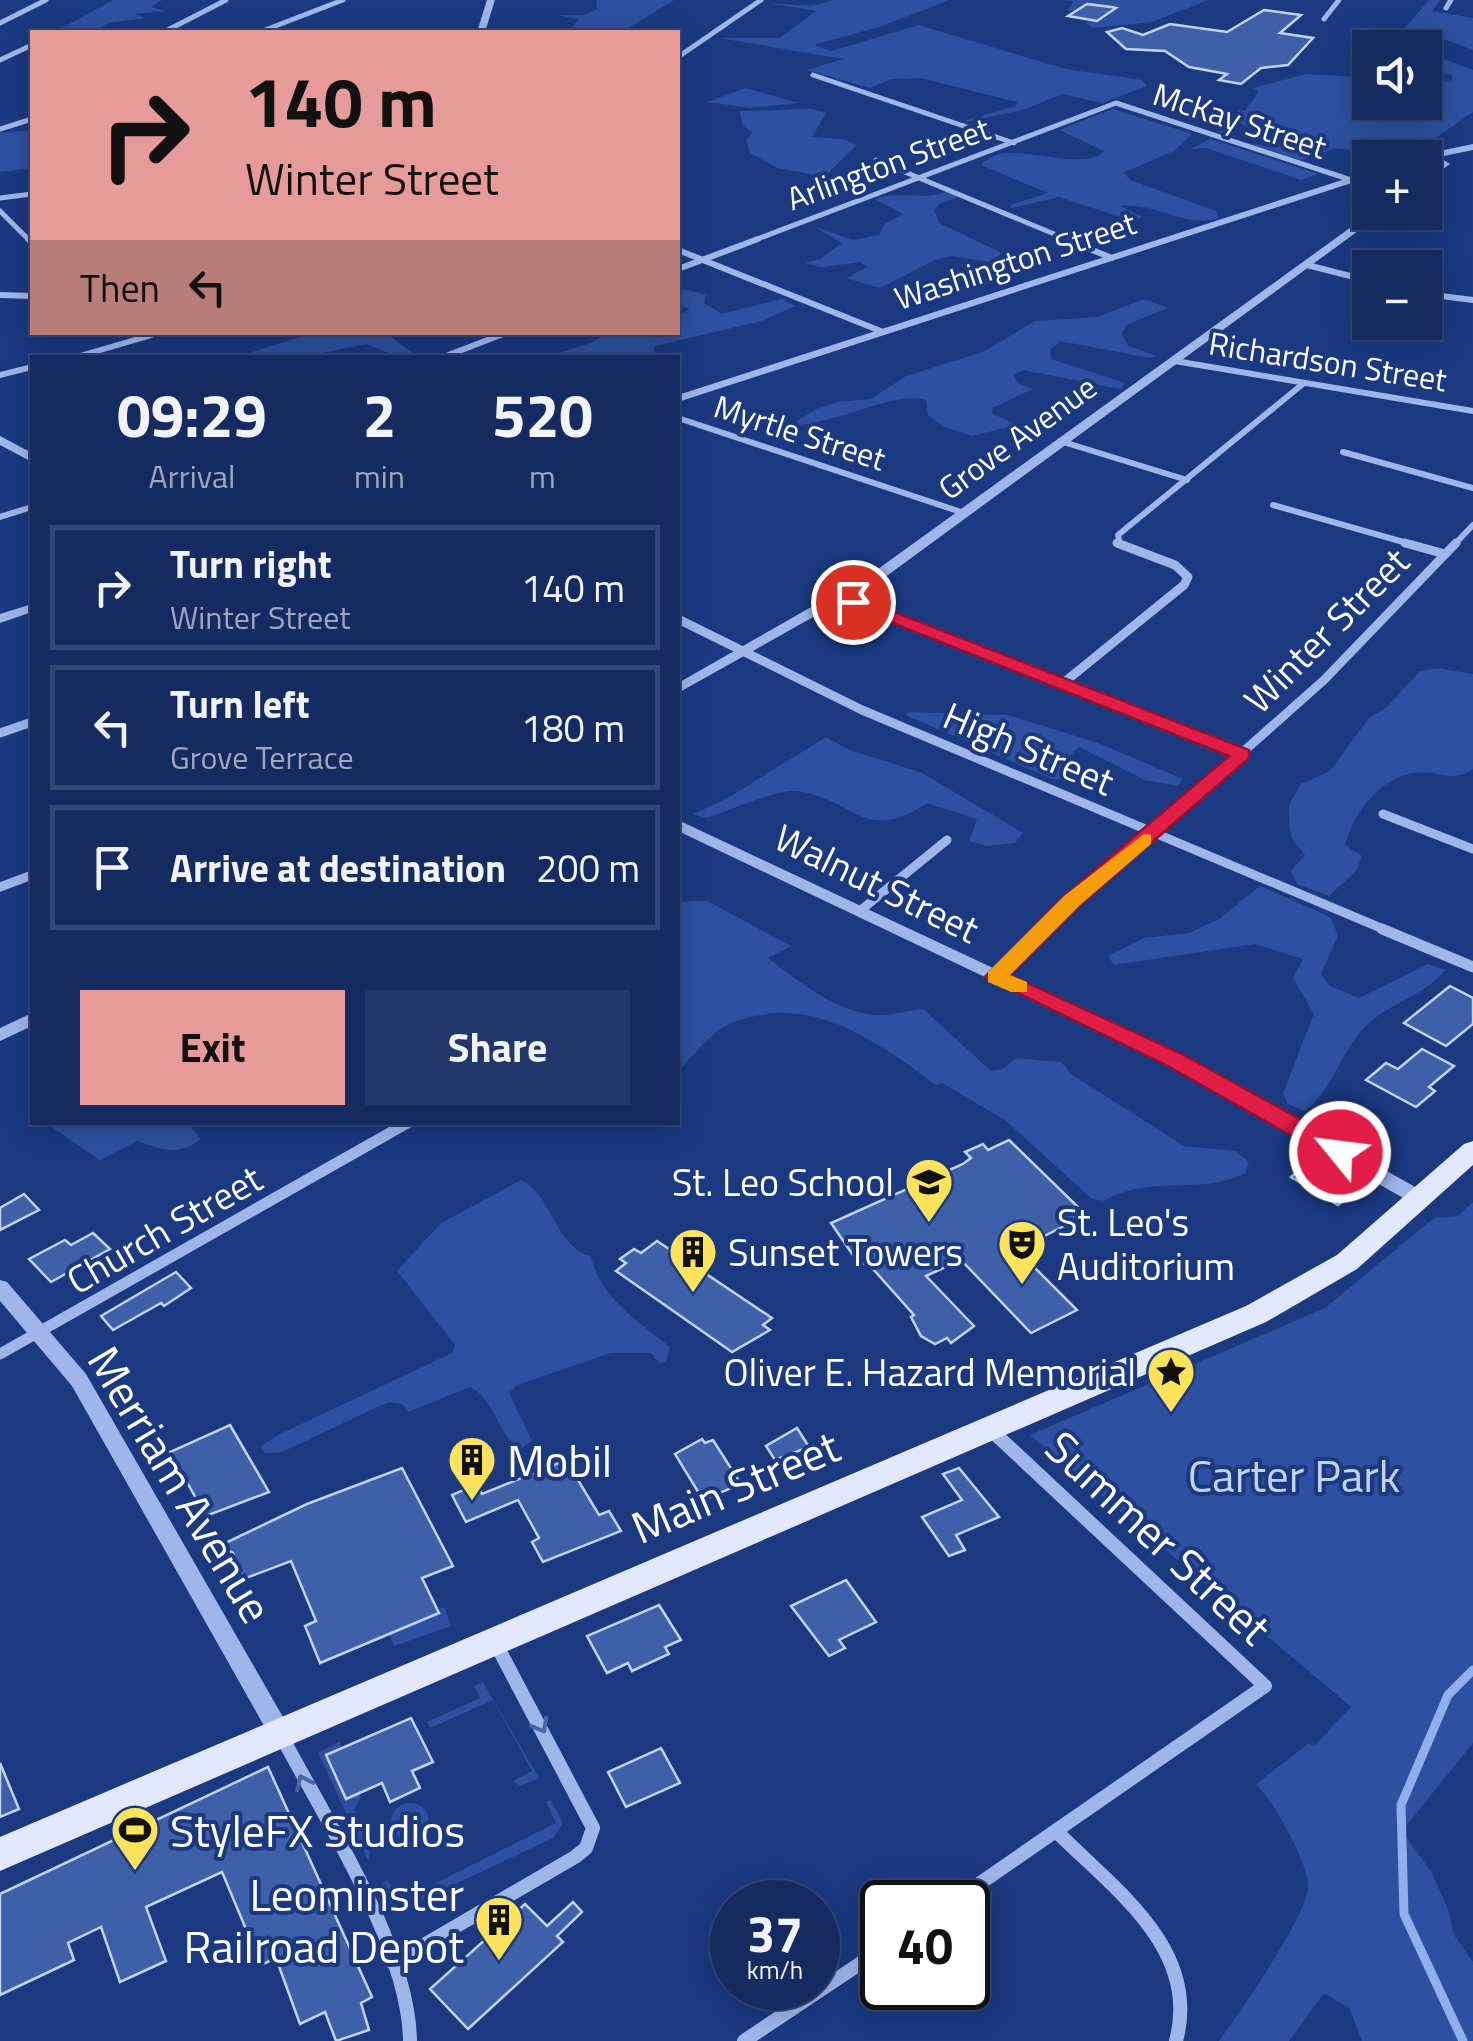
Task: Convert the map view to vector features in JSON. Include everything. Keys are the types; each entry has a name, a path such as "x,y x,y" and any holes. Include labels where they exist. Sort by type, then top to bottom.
{"main road":[{"name":"Main Street","path":"0,1854 1256,1314 1316,1283 1473,1150"}],"street":[{"path":"0,23 46,0"},
{"path":"168,30 226,0"},
{"path":"265,30 343,0"},
{"path":"482,30 491,0"},
{"path":"680,56 761,0"},
{"path":"1324,19 1339,0"},
{"path":"1446,8 1452,0"},
{"path":"0,60 30,46"},
{"path":"813,75 1014,143"},
{"name":"Arlington Street","path":"680,268 1116,104"},
{"name":"McKay Street","path":"1116,104 1351,180"},
{"path":"2,129 30,120"},
{"path":"2,129 30,128"},
{"path":"1442,159 1473,145"},
{"path":"876,160 924,176 1112,258"},
{"name":"Washington Street","path":"680,398 1351,180"},
{"path":"0,198 30,194"},
{"path":"0,210 30,241"},
{"name":"Grove Avenue","path":"680,688 843,598 1355,230"},
{"path":"680,251 883,332"},
{"path":"1307,265 1352,276"},
{"path":"0,295 30,296"},
{"path":"1442,296 1473,300"},
{"path":"78,355 147,335"},
{"path":"449,355 500,335"},
{"name":"Richardson Street","path":"1175,361 1473,410"},
{"path":"0,375 30,367"},
{"path":"1062,684 1184,585 1188,577 1175,564 1114,540 1304,382"},
{"name":"Myrtle Street","path":"680,419 964,513"},
{"path":"0,440 30,457"},
{"path":"1060,441 1187,480"},
{"path":"1343,452 1473,488"},
{"path":"1273,505 1445,554"},
{"path":"0,517 30,508"},
{"name":"Winter Street","path":"996,977 1072,900 1324,680 1473,525"},
{"path":"843,598 1242,754"},
{"path":"0,619 30,609"},
{"name":"High Street","path":"680,620 862,710 1473,968"},
{"path":"0,733 30,723"},
{"path":"1383,814 1473,849"},
{"name":"Walnut Street","path":"680,825 1174,1060 1419,1198"},
{"path":"862,910 947,840"},
{"path":"0,887 30,877"},
{"path":"0,1036 30,1021"},
{"name":"Church Street","path":"0,1354 42,1334 404,1125"},
{"name":"Merriam Avenue","path":"0,1288 79,1380 279,1732"},
{"name":"Summer Street","path":"985,1880 1265,1686 990,1428"},
{"path":"394,1963 575,1857 592,1835 593,1828 570,1777 494,1641"},
{"path":"279,1732 394,1963 413,2021 410,2041"},
{"path":"1056,1831 1162,1943 1180,1971 1188,2000 1176,2041"},
{"path":"744,2041 860,1965"}],"green space":[{"path":"113,0 162,0 151,7 166,11 134,14 145,18 108,23 98,30 48,30 64,27"},
{"path":"597,0 674,0 625,30 570,30 579,19 557,15 584,15 597,9"},
{"path":"834,0 949,0 882,26 814,45 831,51 919,25 1065,69 1142,80 1147,86 1102,103 1062,94 1026,109 968,122 963,121 1016,106 1017,102 922,78 891,79 870,88 807,70 843,59 720,38 780,38 816,11 769,3 811,6"},
{"path":"1065,0 1208,0 1152,22 1093,28 1086,23 1115,8 1087,4 1083,7 1088,13 1067,10 1074,2"},
{"path":"1429,0 1440,0 1432,11 1473,18 1473,50 1442,38 1442,30 1399,30 1404,29"},
{"path":"1442,58 1473,70 1473,112 1433,140 1352,140 1352,150 1336,148 1301,160 1244,142 1274,148 1288,144 1290,139 1241,124 1223,131 1238,138 1217,132 1234,121 1238,110 1245,111 1259,91 1253,88 1306,74 1352,77 1352,120 1442,120 1442,82 1452,80 1452,75 1442,74"},
{"path":"745,88 799,103 750,108 708,102"},
{"path":"812,109 826,113 812,137 843,139 857,145 824,177 778,168 750,153 746,140 753,132 743,126 740,111"},
{"path":"1113,109 1192,134 1174,151 1123,173 1132,181 1216,211 1219,218 1194,220 1145,207 1120,206 1142,217 1133,221 1059,197 1012,208 1010,205 1048,193 981,165 1004,154 1067,159 1099,156 1104,151 1059,130"},
{"path":"30,130 30,168 0,172 0,133"},
{"path":"1210,139 1319,174 1301,180 1206,148 1191,149"},
{"path":"946,192 958,197 934,210 939,223 1002,253 990,262 953,256 937,259 880,288 846,278 867,267 861,262 822,267 804,263 819,260 842,243 813,226 853,240 879,235 885,224 903,214 875,199"},
{"path":"680,288 706,295 704,303 722,314 782,299 795,306 762,321 655,346 653,351 662,355 551,355 604,335 680,335 680,315 690,309 680,306"},
{"path":"1144,299 1168,308 1126,325 1122,334 1128,346 1157,356 1150,358 1060,341 1050,350 1051,359 1125,383 1121,389 1023,370 1013,375 1018,383 1033,389 992,408 993,414 1018,425 972,436 944,427 928,415 926,400 912,398 791,425 816,409 837,402 871,399 906,376 983,352 1035,321 1098,317"},
{"path":"307,335 389,335 415,355 394,355 366,344 312,355 242,355"},
{"path":"1437,668 1473,674 1473,769 1450,776 1413,773 1389,782 1361,810 1349,833 1345,845 1362,856 1356,871 1329,896 1297,884 1291,871 1305,855 1291,837 1289,805 1301,784 1330,771 1369,718 1387,707 1420,671"},
{"path":"906,715 1008,715 1098,743 1183,779 1178,786 1145,780 1079,747 1069,757 1068,780 1052,779"},
{"path":"826,737 847,749 922,773 1023,833 1015,843 987,846 969,841 977,819 927,803 906,815 874,820 797,791 765,797 707,818 693,814 728,798"},
{"path":"1260,886 1330,917 1338,935 1321,974 1330,986 1359,998 1428,964 1445,970 1359,1033 1324,1091 1305,1111 1288,1104 1283,1093 1314,1014 1293,978 1303,959 1255,944 1114,965 1108,956 1144,938 1189,933 1219,919"},
{"path":"707,901 791,946 768,958 832,1002 875,1015 923,1009 991,1071 1003,1069 1016,1058 1061,1062 1071,1074 1184,1146 1235,1151 1249,1162 1245,1173 1211,1183 1138,1188 1104,1201 1092,1199 1005,1120 942,1083 936,1085 864,1037 813,1017 787,1013 759,1015 729,1024 680,1069 680,902"},
{"path":"49,1125 190,1125 201,1139 177,1150 137,1141 100,1160"},
{"path":"521,1180 540,1197 569,1243 591,1256 612,1296 670,1347 666,1362 659,1363 651,1353 611,1353 517,1385 509,1393 532,1441 520,1449 506,1435 485,1400 470,1387 408,1412 402,1404 388,1402 280,1453 265,1453 261,1446 280,1434 452,1353 455,1345 397,1271 440,1224"},
{"name":"Carter Park","path":"1473,1202 1473,1743 1402,1831 1432,1873 1448,1909 1454,1935 1473,1962 1473,2041 1362,2041 1349,2008 1324,1993 1289,2041 1219,2041 1285,1941 1308,1887 1303,1863 1289,1833 1256,1784 1308,1744 1314,1746 1351,1707 1030,1435 1325,1308 1434,1218 1458,1216"},
{"path":"444,1607 451,1626 394,1646 388,1633"},
{"path":"483,1682 539,1778 520,1786 513,1781 532,1771 493,1700 430,1728 427,1722 480,1698 474,1686"},
{"path":"340,1741 342,1748 326,1755 346,1799 359,1793 361,1797 354,1809 370,1845 369,1862 318,1753"},
{"path":"551,1800 563,1823 553,1838 394,1913 382,1885 387,1879 400,1901 556,1823 546,1802"},
{"path":"410,1803 423,1809 429,1822 423,1835 410,1841 397,1835 391,1822 397,1809"}],"building":[{"path":"1087,4 1116,8 1097,21 1068,16"},
{"path":"1264,10 1301,15 1280,33 1313,38 1288,65 1261,68 1241,84 1219,80 1227,74 1189,67 1165,51 1126,49 1107,32 1122,28 1143,35 1170,24 1227,32"},
{"path":"1450,986 1473,998 1473,1024 1446,1046 1404,1023"},
{"path":"1422,1049 1454,1066 1429,1087 1435,1091 1416,1107 1366,1080 1386,1063 1398,1069"},
{"path":"1009,1140 1080,1209 1072,1213 1078,1219 1017,1250 1077,1310 1031,1333 961,1260 926,1276 974,1326 951,1343 947,1338 935,1344 921,1336 911,1317 914,1315 873,1269 855,1258 831,1223 963,1164 971,1158 965,1152 983,1144 988,1150"},
{"path":"1313,1159 1359,1189 1338,1205 1291,1177"},
{"path":"24,1194 39,1210 0,1230 0,1208"},
{"path":"93,1233 110,1249 51,1282 29,1259 65,1240 71,1245"},
{"name":"Sunset Towers","path":"657,1241 772,1318 763,1325 770,1330 732,1352 616,1271 626,1263 620,1259 634,1249 641,1253"},
{"path":"176,1272 191,1288 164,1306 161,1303 113,1330 101,1316"},
{"path":"230,1425 269,1492 206,1516 170,1452"},
{"path":"797,1428 809,1447 775,1460 766,1446"},
{"path":"702,1439 705,1443 713,1440 741,1484 703,1500 675,1454"},
{"path":"566,1460 599,1515 609,1511 621,1531 543,1562 532,1542 539,1538 518,1500 466,1522 452,1495 477,1484 482,1494"},
{"path":"402,1468 453,1566 422,1578 439,1613 320,1663 305,1626 316,1621 291,1561 246,1578 239,1572 233,1553 219,1546 307,1504"},
{"path":"959,1468 999,1517 956,1535 965,1550 949,1556 922,1517 962,1500 943,1474"},
{"path":"846,1580 876,1622 839,1640 845,1648 829,1656 791,1606"},
{"path":"659,1605 681,1640 665,1647 669,1654 632,1671 628,1663 607,1673 587,1636"},
{"path":"411,1718 433,1762 412,1771 420,1788 390,1802 382,1783 346,1799 326,1755"},
{"path":"661,1748 680,1783 626,1807 608,1772"},
{"path":"0,1763 19,1809 0,1817"},
{"path":"268,1767 372,1997 361,2003 369,2030 336,2041 325,2012 300,2024 276,1958 261,1965 222,1872 146,1907 166,1961 120,1982 101,1927 68,1943 74,1960 0,1995 0,1894"},
{"name":"Leominster Railroad Depot","path":"573,1902 582,1912 557,1936 563,1942 468,2029 430,1989 525,1904 547,1926"}],"waterway":[{"path":"1463,2041 1404,1914 1401,1805 1448,1695 1473,1670"}],"slow traffic":[{"path":"1019,987 996,977 1072,900 1144,840"}],"place":[{"name":"St. Leo School","path":"929,1224"},
{"name":"St. Leo's Auditorium","path":"1022,1286"},
{"name":"Sunset Towers","path":"693,1294"},
{"name":"Oliver E. Hazard Memorial","path":"1171,1414"},
{"name":"Mobil","path":"472,1502"},
{"name":"StyleFX Studios","path":"135,1872"},
{"name":"Leominster Railroad Depot","path":"499,1962"}],"route":[{"path":"853,602 1242,754 1072,900 996,977 1174,1060 1340,1152"}]}
